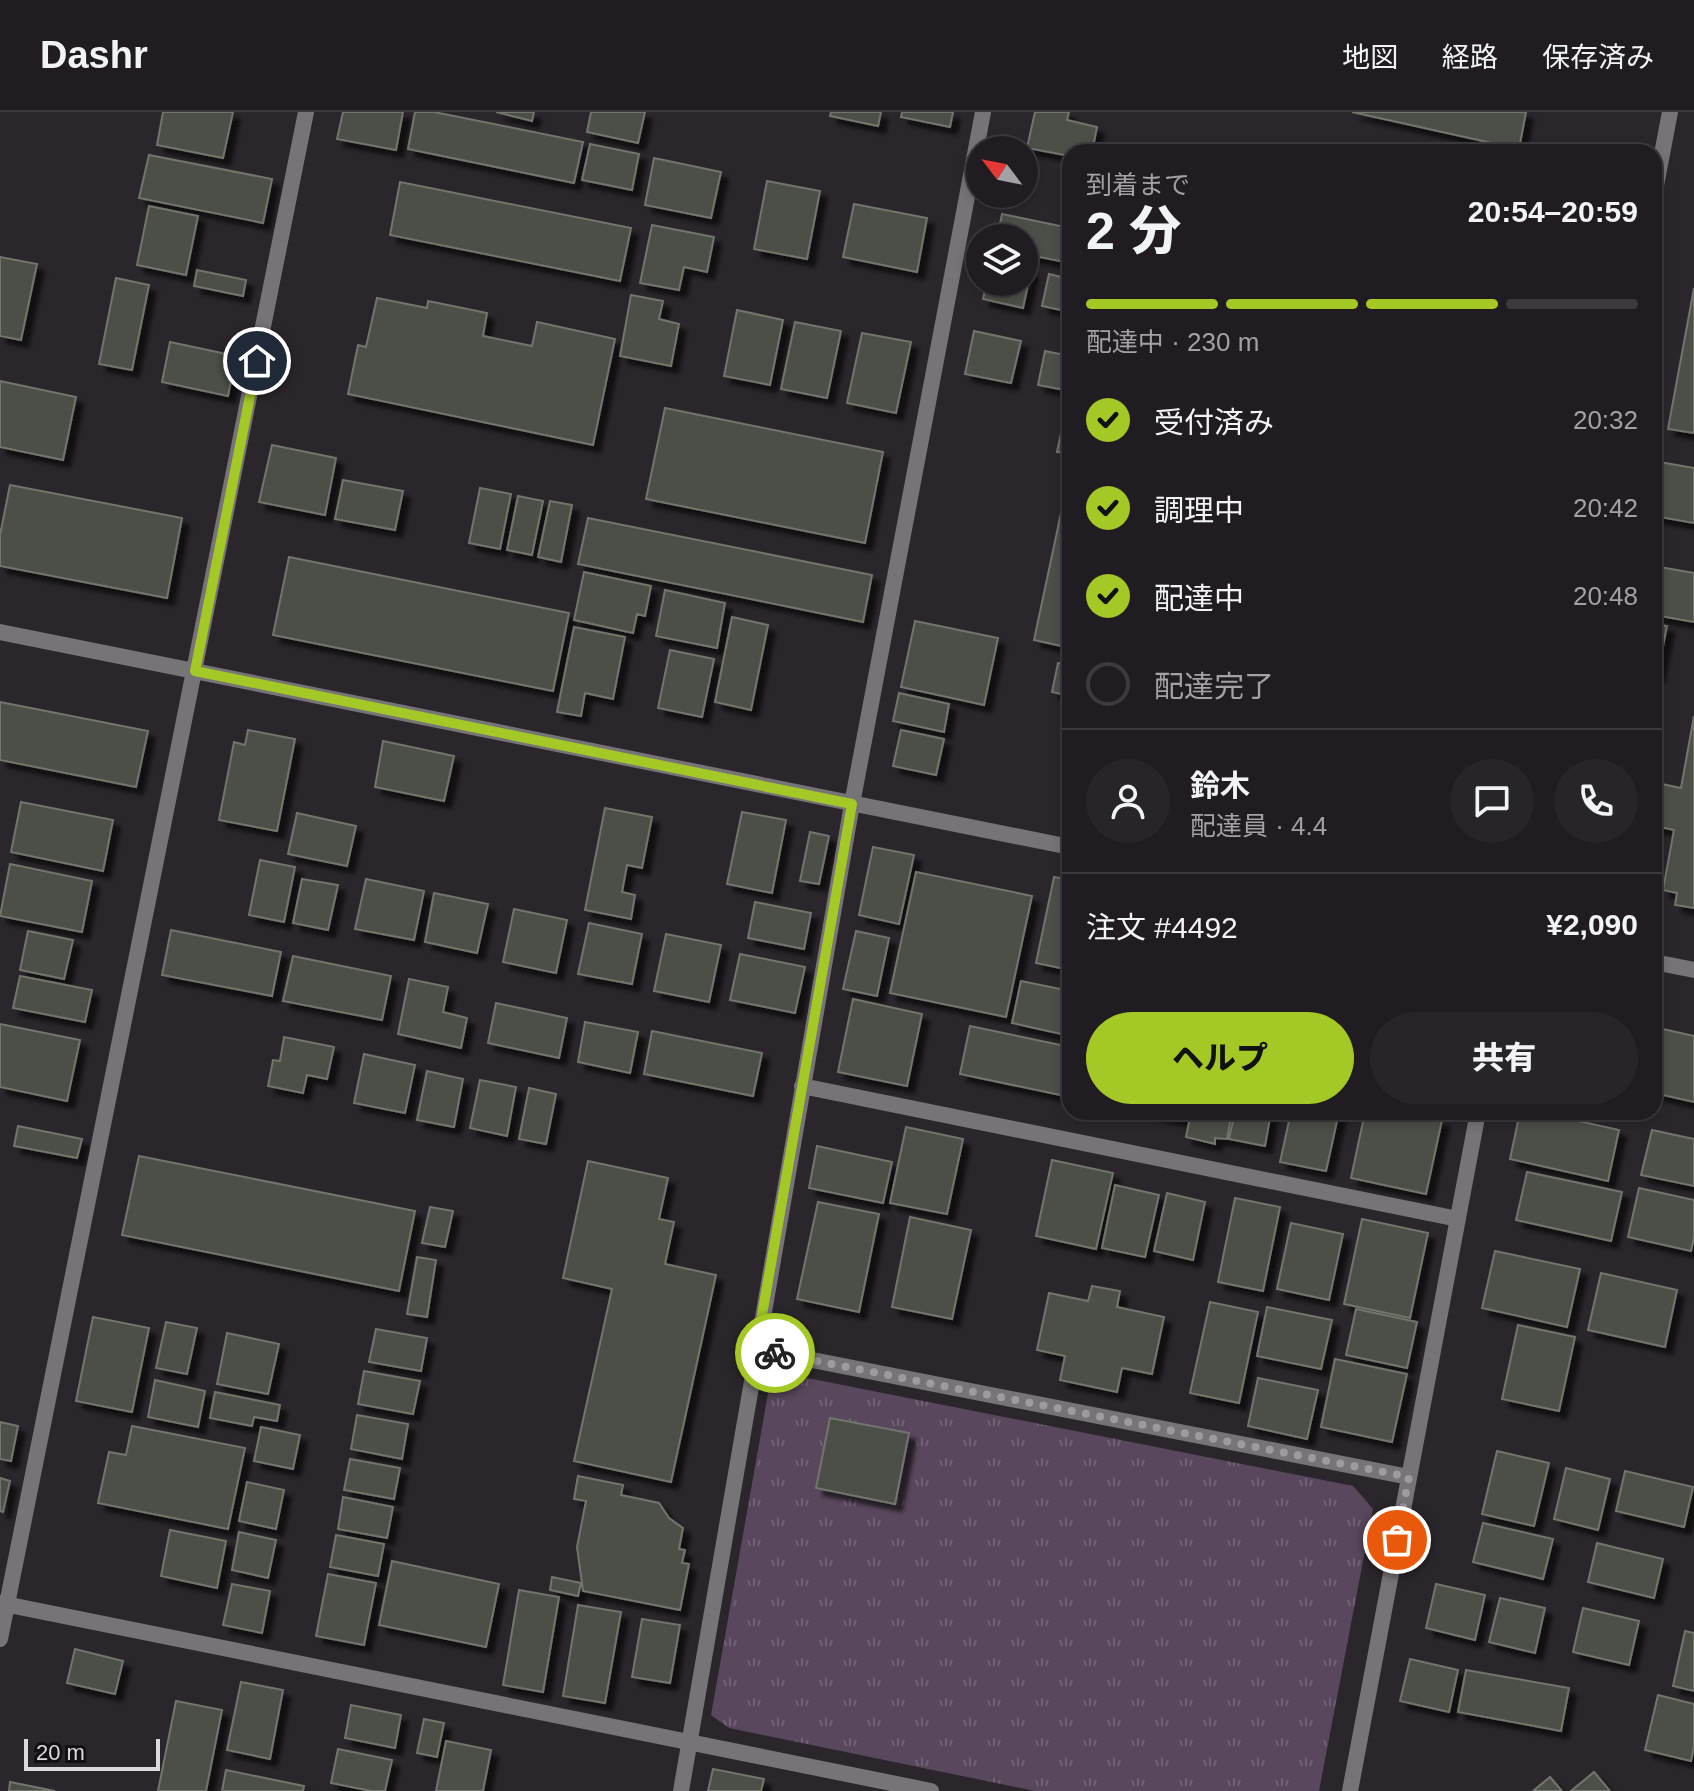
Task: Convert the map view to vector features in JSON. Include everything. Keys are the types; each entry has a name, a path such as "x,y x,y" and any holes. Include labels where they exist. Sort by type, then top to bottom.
{"street":[{"path":"0,1639 4,1603 306,112"},
{"path":"681,1791 852,804 983,112"},
{"path":"1662,154 1670,112"},
{"path":"0,632 1062,845"},
{"path":"1662,964 1694,970"},
{"path":"802,1086 1458,1219"},
{"path":"1350,1791 1477,1120"},
{"path":"756,1349 1409,1477"},
{"path":"4,1603 931,1791"}],"green space":[{"path":"787,1374 1353,1486 1373,1509 1319,1791 1035,1791 729,1728 711,1715 769,1388"}],"building":[{"path":"163,112 233,112 223,158 157,145"},
{"path":"343,112 403,112 396,150 337,139"},
{"path":"415,112 434,112 583,142 574,183 408,149"},
{"path":"496,112 534,112 532,121"},
{"path":"591,112 645,112 638,143 587,132"},
{"path":"831,112 881,112 878,126 830,116"},
{"path":"902,112 953,112 950,127 901,117"},
{"path":"1035,112 1069,112 1067,120 1097,127 1094,144 1062,144 1062,155 1038,150 1038,136 1030,136"},
{"path":"1352,112 1526,112 1520,144 1496,144"},
{"path":"590,144 639,154 632,190 582,180"},
{"path":"149,155 272,179 263,223 139,198"},
{"path":"654,158 721,172 711,218 645,205"},
{"path":"767,181 820,191 807,259 754,249"},
{"path":"400,182 631,228 620,281 390,235"},
{"path":"854,204 927,218 917,272 843,257"},
{"path":"149,206 198,216 186,275 137,265"},
{"path":"1002,214 1062,226 1062,261 1038,257 1038,224 1000,224"},
{"path":"652,225 714,237 707,272 684,267 679,290 640,283"},
{"path":"0,257 37,264 21,340 0,336"},
{"path":"197,270 246,280 243,296 194,286"},
{"path":"1049,274 1062,277 1062,310 1042,306"},
{"path":"116,278 149,285 132,370 99,364"},
{"path":"1694,288 1694,433 1668,429"},
{"path":"631,295 663,301 659,319 679,324 671,366 620,356"},
{"path":"984,296 1026,296 1023,308 983,299"},
{"path":"377,298 427,308 428,301 487,313 483,336 532,346 537,322 615,339 593,445 348,394 358,345 366,347"},
{"path":"737,310 783,320 770,385 724,376"},
{"path":"795,322 841,331 827,398 781,389"},
{"path":"974,331 1021,341 1011,383 965,374"},
{"path":"862,333 911,342 896,413 847,403"},
{"path":"170,342 236,356 228,396 162,382"},
{"path":"1045,351 1062,354 1062,390 1038,385"},
{"path":"0,381 76,397 63,460 0,447"},
{"path":"665,408 883,452 865,543 646,499"},
{"path":"1062,429 1062,453 1057,452"},
{"path":"272,445 336,458 325,515 259,502"},
{"path":"1662,462 1694,468 1694,523 1662,517"},
{"path":"343,480 403,491 395,530 335,519"},
{"path":"10,485 182,518 167,598 0,566 0,535"},
{"path":"480,488 511,494 500,549 469,543"},
{"path":"518,496 543,501 532,555 507,550"},
{"path":"550,501 572,505 561,562 538,557"},
{"path":"1062,508 1062,646 1034,640"},
{"path":"588,518 872,575 863,622 578,564"},
{"path":"289,557 569,613 553,691 273,635"},
{"path":"1662,567 1694,573 1694,622 1662,616"},
{"path":"584,572 651,586 645,616 637,614 633,633 574,620"},
{"path":"665,590 725,603 717,648 656,636"},
{"path":"732,617 768,625 751,710 715,702"},
{"path":"915,621 998,638 984,705 901,687"},
{"path":"1662,625 1667,626 1662,651"},
{"path":"574,627 625,637 613,699 585,693 581,716 557,712"},
{"path":"670,650 714,659 702,717 658,708"},
{"path":"1058,663 1062,664 1062,694 1052,692"},
{"path":"899,693 949,704 944,732 893,721"},
{"path":"0,702 148,731 136,787 0,760"},
{"path":"1694,716 1694,908 1675,905 1677,893 1663,890 1674,830 1662,827 1662,784 1681,788"},
{"path":"248,730 295,739 277,831 219,820 234,742 245,745"},
{"path":"901,730 944,739 936,775 893,766"},
{"path":"383,741 454,756 444,801 375,787"},
{"path":"21,802 113,820 103,871 11,852"},
{"path":"605,808 652,817 642,868 627,865 622,892 635,895 631,919 585,910"},
{"path":"742,812 786,820 772,893 727,884"},
{"path":"297,813 356,826 347,866 288,854"},
{"path":"810,832 829,836 819,884 800,881"},
{"path":"873,847 914,855 899,924 859,915"},
{"path":"260,860 295,867 284,922 249,915"},
{"path":"10,864 92,881 82,932 0,916"},
{"path":"916,872 1032,896 1006,1017 890,993"},
{"path":"1054,877 1062,878 1062,968 1036,963"},
{"path":"302,879 338,885 328,930 293,923"},
{"path":"366,879 424,891 414,940 355,929"},
{"path":"434,893 488,904 477,953 425,942"},
{"path":"755,902 811,913 804,949 748,938"},
{"path":"514,909 567,920 556,973 503,962"},
{"path":"589,923 642,934 632,984 578,974"},
{"path":"171,930 281,952 272,996 162,975"},
{"path":"28,931 73,940 64,979 20,970"},
{"path":"856,931 889,938 877,996 843,989"},
{"path":"666,934 721,945 709,1002 654,991"},
{"path":"740,954 805,967 795,1013 730,1000"},
{"path":"293,956 391,976 382,1020 283,1001"},
{"path":"20,976 92,990 85,1022 13,1008"},
{"path":"409,979 448,987 443,1012 467,1018 461,1048 398,1034"},
{"path":"1021,981 1062,989 1062,1034 1012,1023"},
{"path":"853,999 922,1014 907,1086 838,1072"},
{"path":"496,1003 567,1018 559,1058 488,1043"},
{"path":"585,1022 638,1032 630,1073 578,1062"},
{"path":"0,1024 80,1040 67,1101 0,1087"},
{"path":"970,1026 1062,1045 1062,1095 960,1074"},
{"path":"1662,1029 1694,1036 1694,1102 1662,1095"},
{"path":"652,1031 762,1053 753,1096 644,1074"},
{"path":"284,1037 334,1047 327,1079 307,1075 303,1093 268,1086 273,1060 280,1061"},
{"path":"364,1054 415,1065 405,1113 354,1103"},
{"path":"427,1071 463,1079 454,1127 417,1120"},
{"path":"480,1080 516,1087 507,1136 470,1128"},
{"path":"529,1088 556,1094 546,1144 519,1139"},
{"path":"1189,1120 1231,1120 1227,1139 1215,1138 1215,1144 1186,1137"},
{"path":"1233,1120 1270,1120 1265,1146 1229,1139"},
{"path":"1289,1120 1337,1120 1326,1171 1280,1162"},
{"path":"1363,1120 1442,1120 1426,1194 1351,1178"},
{"path":"1518,1120 1574,1120 1619,1130 1608,1181 1510,1159"},
{"path":"18,1126 82,1139 77,1158 14,1146"},
{"path":"906,1127 963,1139 947,1214 890,1203"},
{"path":"1652,1130 1694,1139 1694,1186 1641,1175"},
{"path":"817,1146 892,1162 883,1203 809,1188"},
{"path":"139,1156 415,1211 399,1291 122,1235"},
{"path":"1052,1160 1113,1173 1096,1249 1036,1236"},
{"path":"588,1161 668,1178 659,1219 674,1222 665,1264 716,1275 671,1482 574,1461 612,1289 563,1278"},
{"path":"1527,1172 1622,1192 1611,1241 1516,1220"},
{"path":"1115,1185 1159,1195 1145,1257 1102,1248"},
{"path":"1639,1188 1694,1200 1691,1251 1628,1237"},
{"path":"1167,1193 1205,1202 1193,1260 1154,1251"},
{"path":"1235,1198 1280,1207 1263,1291 1218,1282"},
{"path":"818,1202 879,1214 859,1312 797,1299"},
{"path":"430,1207 453,1211 445,1247 422,1243"},
{"path":"910,1217 971,1230 952,1319 892,1307"},
{"path":"1362,1219 1428,1233 1410,1318 1344,1304"},
{"path":"1291,1223 1343,1234 1329,1300 1277,1289"},
{"path":"1495,1251 1580,1269 1567,1327 1482,1308"},
{"path":"417,1257 436,1260 427,1317 407,1314"},
{"path":"1601,1273 1677,1290 1665,1347 1588,1330"},
{"path":"1092,1286 1120,1291 1117,1307 1164,1317 1152,1374 1122,1368 1117,1392 1060,1380 1065,1356 1037,1350 1049,1293 1088,1301"},
{"path":"1210,1302 1258,1312 1239,1403 1190,1393"},
{"path":"1267,1307 1332,1320 1321,1369 1257,1356"},
{"path":"1356,1309 1417,1322 1407,1368 1346,1355"},
{"path":"93,1317 149,1328 132,1412 76,1401"},
{"path":"166,1322 197,1328 187,1374 156,1368"},
{"path":"1518,1325 1575,1337 1559,1411 1502,1399"},
{"path":"376,1329 427,1338 421,1371 369,1362"},
{"path":"227,1333 279,1344 268,1394 217,1384"},
{"path":"1335,1359 1407,1374 1392,1442 1321,1427"},
{"path":"364,1371 420,1381 413,1414 358,1404"},
{"path":"1258,1378 1318,1390 1307,1439 1248,1426"},
{"path":"155,1380 205,1391 198,1427 148,1417"},
{"path":"215,1392 280,1405 277,1421 254,1417 252,1426 210,1418"},
{"path":"357,1415 408,1424 402,1459 351,1449"},
{"path":"830,1418 909,1433 895,1504 816,1488"},
{"path":"0,1422 18,1426 11,1461 0,1459"},
{"path":"132,1426 245,1448 228,1529 98,1503 109,1452 126,1455"},
{"path":"261,1427 300,1435 293,1469 254,1461"},
{"path":"1497,1451 1549,1463 1534,1526 1482,1514"},
{"path":"350,1459 400,1468 394,1499 344,1490"},
{"path":"1566,1468 1610,1479 1598,1530 1554,1519"},
{"path":"1625,1471 1693,1487 1684,1527 1616,1511"},
{"path":"578,1476 623,1485 621,1495 659,1503 669,1518 683,1528 679,1549 685,1550 682,1563 689,1564 680,1610 583,1591 577,1547 586,1501 574,1499"},
{"path":"0,1478 10,1481 3,1512 0,1511"},
{"path":"247,1482 284,1490 276,1529 239,1521"},
{"path":"343,1497 393,1507 387,1538 338,1529"},
{"path":"1483,1523 1553,1539 1543,1579 1473,1562"},
{"path":"170,1530 226,1541 217,1588 161,1576"},
{"path":"239,1532 276,1540 268,1578 232,1570"},
{"path":"336,1535 384,1544 378,1576 330,1567"},
{"path":"1597,1543 1663,1559 1654,1598 1588,1582"},
{"path":"392,1561 499,1584 486,1647 379,1625"},
{"path":"328,1574 376,1583 364,1645 316,1636"},
{"path":"552,1577 581,1583 578,1596 550,1590"},
{"path":"232,1584 270,1591 262,1633 223,1625"},
{"path":"1436,1584 1485,1595 1475,1640 1426,1628"},
{"path":"519,1590 559,1597 543,1692 503,1685"},
{"path":"1500,1598 1545,1608 1535,1653 1489,1642"},
{"path":"578,1605 621,1612 605,1703 563,1696"},
{"path":"1583,1608 1639,1621 1629,1665 1573,1652"},
{"path":"642,1619 680,1625 670,1683 632,1677"},
{"path":"1685,1631 1694,1633 1694,1691 1673,1686"},
{"path":"75,1649 123,1661 115,1694 67,1683"},
{"path":"1410,1659 1458,1670 1449,1712 1400,1701"},
{"path":"1466,1670 1569,1688 1561,1731 1458,1712"},
{"path":"241,1682 283,1690 270,1759 227,1750"},
{"path":"1658,1695 1694,1704 1691,1761 1645,1750"},
{"path":"176,1701 222,1710 206,1791 158,1791"},
{"path":"351,1705 401,1715 395,1748 345,1738"},
{"path":"424,1719 444,1723 437,1757 417,1753"},
{"path":"446,1741 491,1750 483,1791 436,1791"},
{"path":"338,1749 392,1760 385,1791 331,1783"},
{"path":"713,1769 764,1779 761,1791 708,1791"},
{"path":"226,1770 304,1786 303,1791 222,1791"},
{"path":"1594,1772 1610,1791 1571,1791"},
{"path":"1550,1777 1562,1791 1533,1791"},
{"path":"10,1782 55,1791 9,1791"}],"way so far":[{"path":"775,1353 1409,1477 1397,1540"}],"route":[{"path":"257,361 195,671 852,804 756,1349 775,1353"}]}
